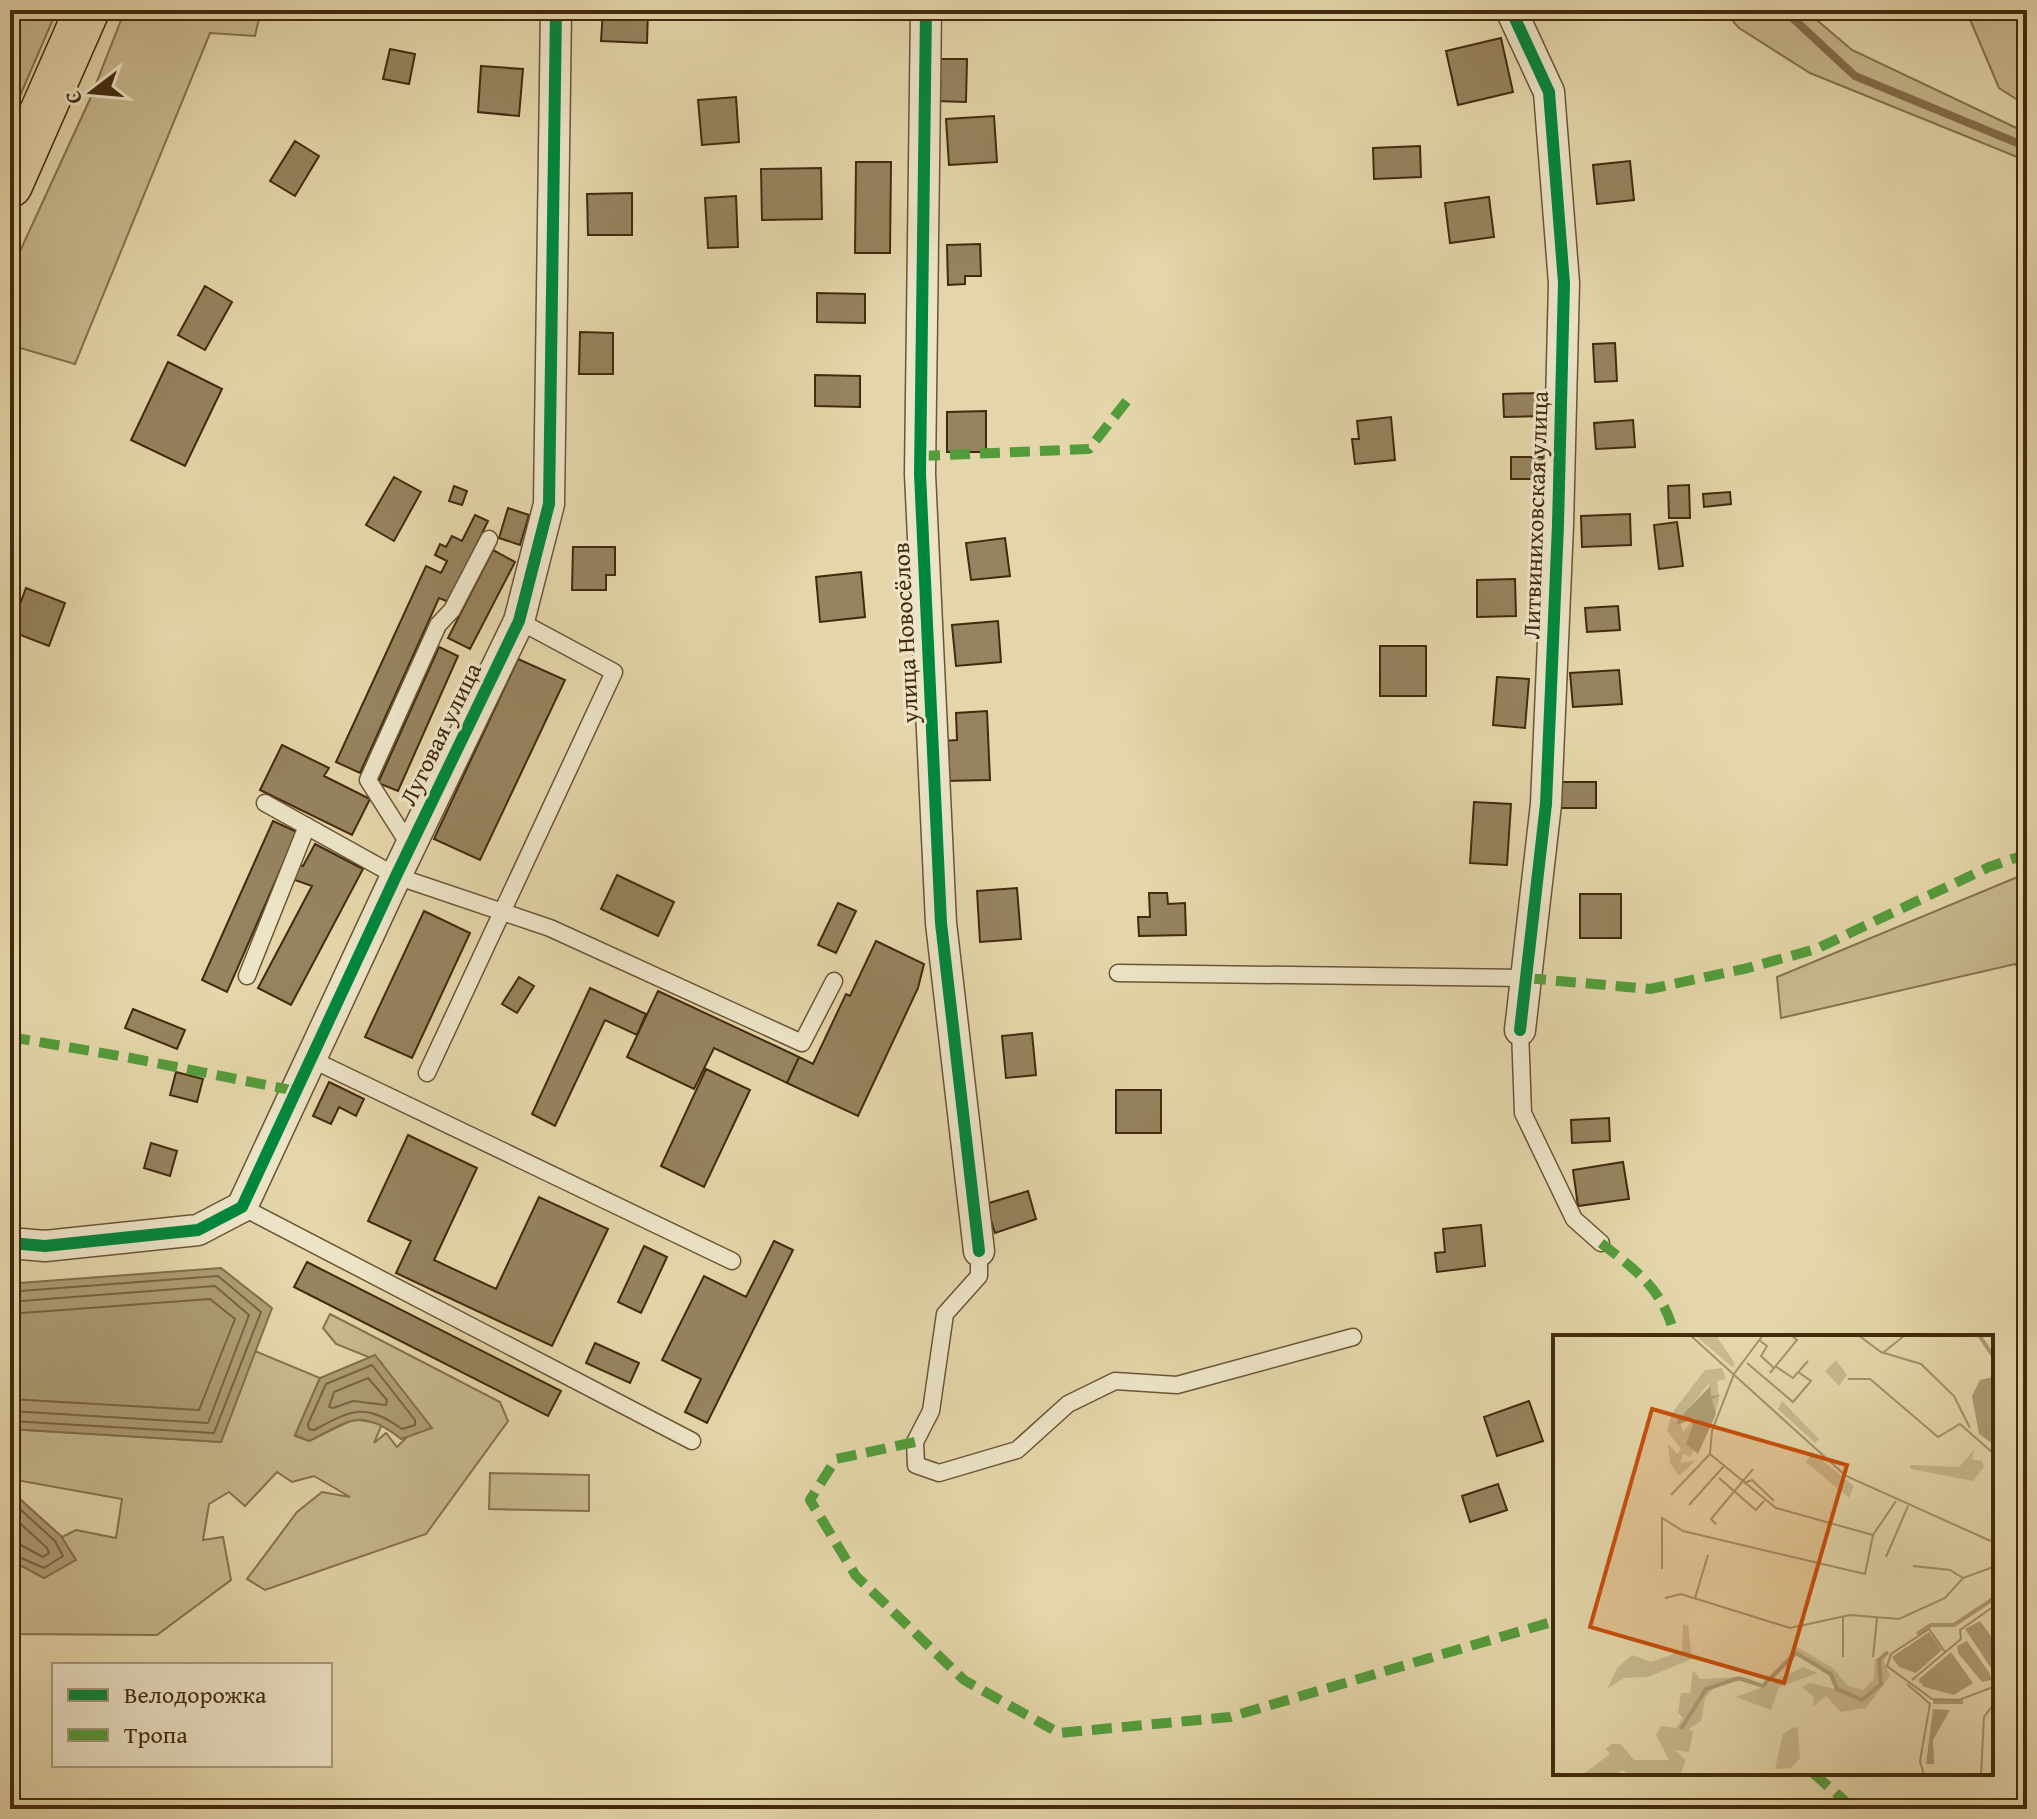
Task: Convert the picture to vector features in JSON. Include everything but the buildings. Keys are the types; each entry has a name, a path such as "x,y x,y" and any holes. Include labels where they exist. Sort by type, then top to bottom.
{"main road":[{"path":"10,185 87,10"}],"street":[{"name":"Луговая улица","path":"242,1207 519,621 549,504 556,10"},
{"name":"улица Новосёлов","path":"926,10 921,490 941,923 979,1251"},
{"name":"Литвиниховская улица","path":"1511,10 1549,92 1564,283 1546,804 1520,1030"},
{"path":"10,1243 45,1246 198,1230 242,1207"}],"lane":[{"path":"410,846 368,780 438,625 452,610 489,539"},
{"path":"427,1073 614,672 519,621"},
{"path":"265,803 396,876 550,928 802,1043 834,981"},
{"path":"247,976 307,826"},
{"path":"1118,973 1526,978"},
{"path":"1520,1030 1523,1113 1574,1219 1601,1243"},
{"path":"311,1059 732,1261"},
{"path":"242,1207 692,1441"},
{"path":"979,1251 979,1276 945,1314 931,1411 915,1442 916,1465 939,1473 1017,1450 1068,1404 1115,1381 1177,1385 1353,1337"}],"shaded area":[{"path":"10,10 57,10 10,119"},
{"path":"125,10 261,10 255,36 210,33 75,364 10,345 10,273 90,99"},
{"path":"1723,10 1805,10 1852,50 2027,133 2027,161 1810,73 1739,28"},
{"path":"1966,10 2027,10 2027,106 1999,88"},
{"path":"2027,873 2027,980 2015,964 1781,1018 1777,977"},
{"path":"330,1314 500,1402 508,1421 426,1534 265,1590 247,1579 297,1512 322,1492 350,1497 314,1476 292,1482 277,1472 245,1506 229,1492 209,1504 203,1540 223,1537 231,1580 157,1635 10,1634 10,1553 26,1555 76,1530 116,1538 122,1499 10,1479 10,1429 221,1442 255,1351 320,1378 295,1436 309,1441 354,1419 382,1424 374,1443 386,1433 397,1447 415,1429 381,1362 336,1344 323,1328"},
{"path":"490,1473 589,1475 589,1511 489,1509"}],"water":[{"path":"221,1268 272,1308 221,1442 10,1429 10,1281 19,1283"},
{"path":"375,1355 432,1428 401,1439 375,1423 355,1420 309,1441 295,1435 320,1378"},
{"path":"10,1490 61,1536 76,1560 44,1578 10,1560"}],"waterway":[{"path":"1784,10 1855,76 2027,147"}],"marked path":[{"path":"920,456 1089,449 1130,397"},
{"path":"1526,978 1650,989 1748,968 1816,949 1989,867 2027,854"},
{"path":"10,1037 296,1091"},
{"path":"1601,1243 1637,1273 1656,1294 1674,1335"},
{"path":"915,1442 836,1459 810,1500 856,1576 964,1680 1059,1733 1230,1717 1553,1622"},
{"path":"1815,1775 1854,1809"}],"cycle path":[{"path":"10,1243 45,1246 198,1230 242,1207 519,621 549,504 556,10"},
{"path":"926,10 920,474 941,923 979,1251"},
{"path":"1511,10 1549,92 1564,283 1546,804 1520,1030"}]}
